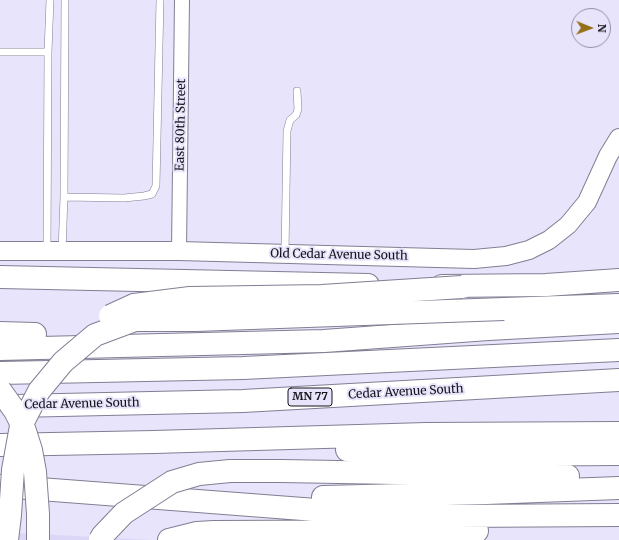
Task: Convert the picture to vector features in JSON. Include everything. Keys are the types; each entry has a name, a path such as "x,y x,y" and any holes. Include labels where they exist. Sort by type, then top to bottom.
{"highway":[{"path":"0,277 462,287"},
{"path":"3,540 2,469 10,428 28,386 53,353 91,324 134,306 183,299 322,296 462,287 546,285 619,280"},
{"path":"7,540 13,470 22,426 39,390 63,362 95,335 135,320 211,320 619,305"},
{"path":"0,349 324,340 619,322"},
{"path":"0,333 324,340"},
{"path":"0,373 243,368 619,350"},
{"name":"Cedar Avenue South","path":"0,406 243,401 619,380"},
{"path":"0,390 15,411 25,431 31,450 35,472 38,540"},
{"path":"0,445 426,434 619,433"},
{"path":"154,442 482,455 619,454"},
{"path":"100,540 124,513 172,482 199,474 230,471 281,471 619,477"},
{"path":"0,486 316,510 447,516 619,515"},
{"path":"126,496 325,497 619,488"},
{"path":"169,540 197,533 214,532 454,532 513,529 619,520"}],"street":[{"name":"East 80th Street","path":"179,251 182,0"},
{"name":"Old Cedar Avenue South","path":"0,251 179,251 474,259 506,256 529,250 549,240 568,224 587,202 608,156 619,138"}],"lane":[{"path":"50,0 48,52 54,251"},
{"path":"54,251 64,197 65,0"},
{"path":"64,197 124,198 144,196 152,194 156,186 160,0"},
{"path":"0,52 48,52"},
{"path":"285,254 287,131 290,120 296,115 298,109 297,91"}],"shaded area":[{"path":"0,532 152,540 0,540"}]}
